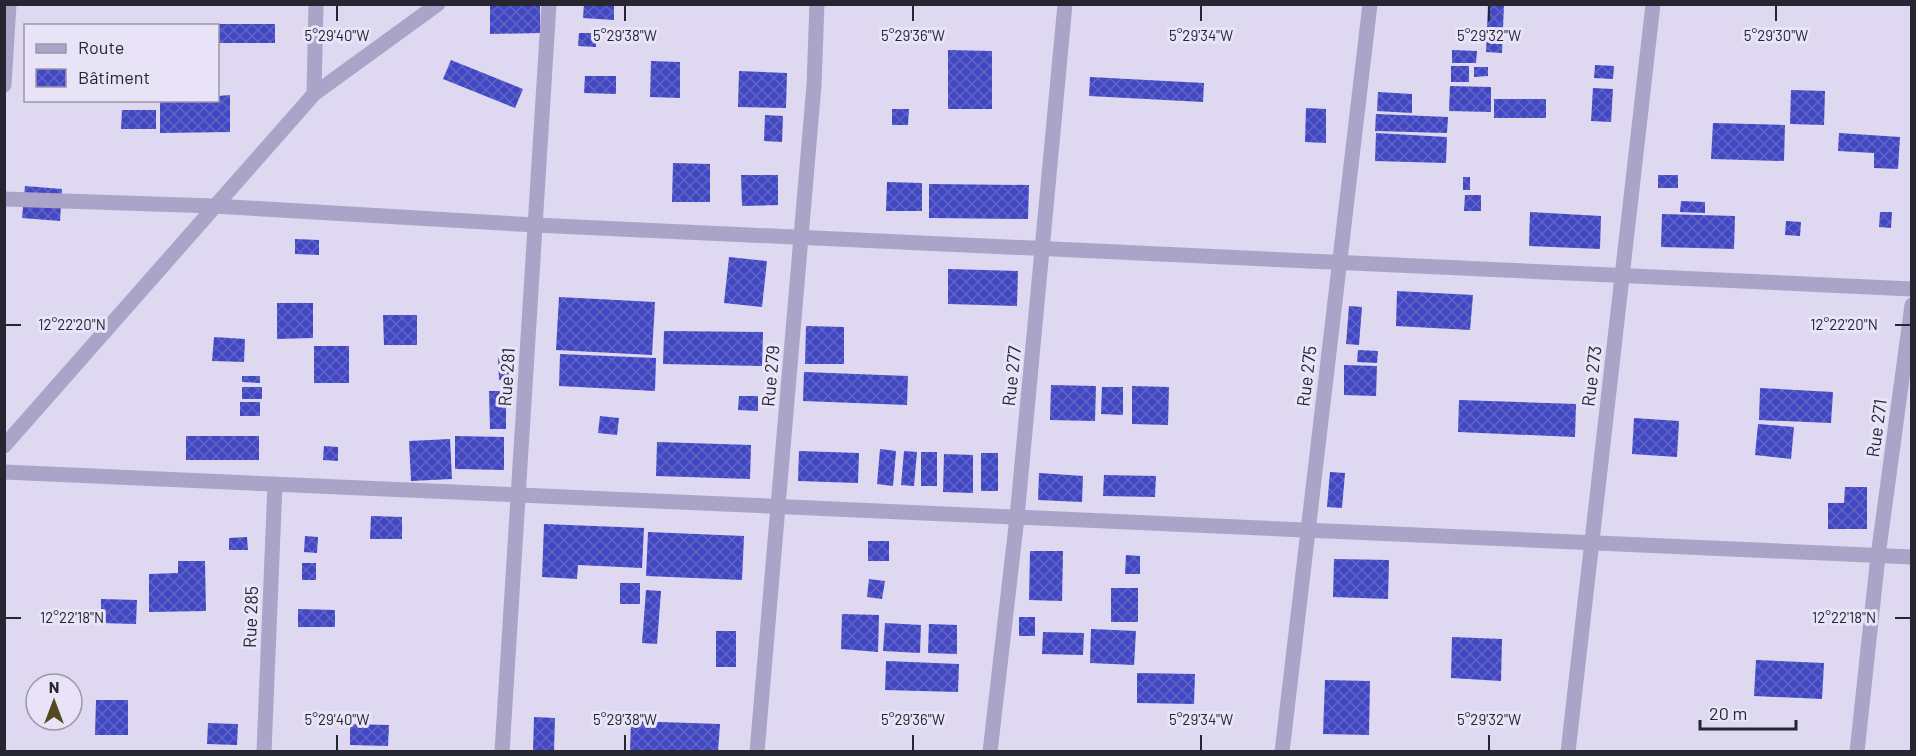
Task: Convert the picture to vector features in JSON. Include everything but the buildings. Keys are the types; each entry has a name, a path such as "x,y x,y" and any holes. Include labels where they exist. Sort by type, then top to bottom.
{"street":[{"path":"4,86 9,4"},
{"path":"314,94 316,4"},
{"path":"4,446 314,94 438,4"},
{"name":"Rue 281","path":"502,752 549,4"},
{"name":"Rue 279","path":"757,752 814,85 817,4"},
{"name":"Rue 277","path":"990,752 1017,517 1065,4"},
{"name":"Rue 275","path":"1282,752 1370,4"},
{"name":"Rue 273","path":"1568,752 1653,4"},
{"path":"4,200 214,206 535,225 1911,289"},
{"name":"Rue 271","path":"1857,752 1878,556 1911,305"},
{"path":"4,472 1911,557"},
{"name":"Rue 285","path":"264,752 275,484"}]}
